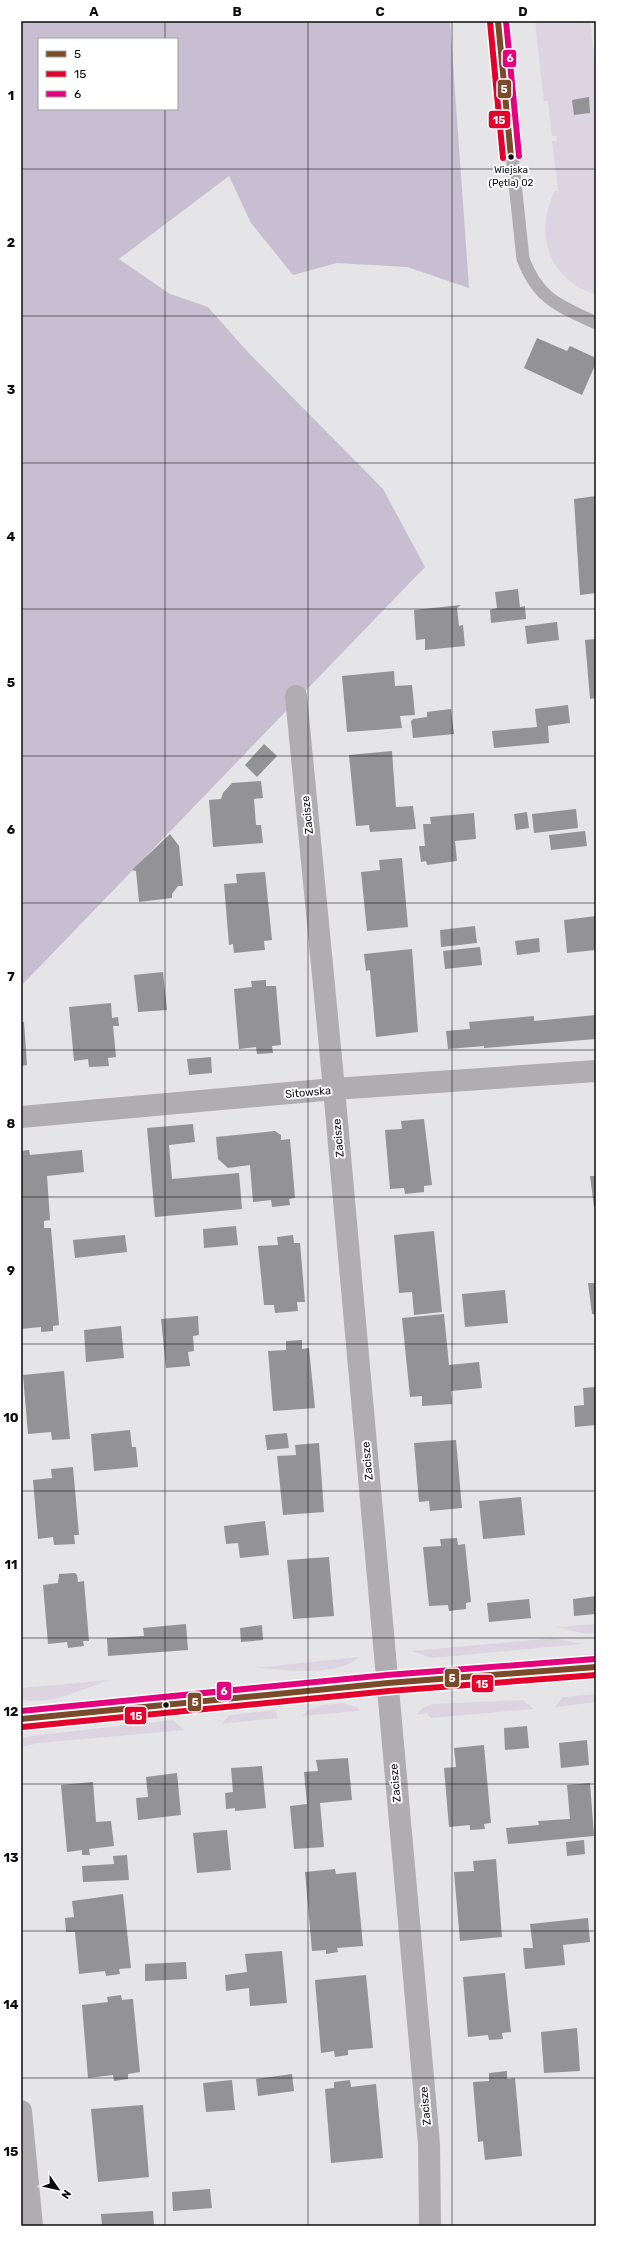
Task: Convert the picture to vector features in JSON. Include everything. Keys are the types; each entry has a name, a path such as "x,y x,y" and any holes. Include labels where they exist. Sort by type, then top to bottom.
{"street":[{"name":"Zacisze","path":"296,696 334,1089 429,2144 430,2226"},
{"name":"Sitowska","path":"21,1117 334,1089 596,1071"},
{"path":"21,1719 388,1683 596,1667"},
{"path":"21,2111 32,2226"}],"lane":[{"path":"498,21 523,259 531,279 544,295 560,305 596,323"}],"shaded area":[{"path":"21,21 450,21 469,288 407,267 337,263 293,275 251,223 229,176 119,259 170,294 208,307 245,349 383,489 425,567 21,986"},
{"path":"535,21 590,21 596,71 596,295 580,288 561,273 549,252 546,240 545,228 547,215 555,191 558,191 552,141 557,140 556,136 552,136 548,101 544,101"},
{"path":"596,1624 596,1633 586,1634 557,1627"},
{"path":"554,1638 582,1644 431,1658 412,1651"},
{"path":"359,1657 349,1664 338,1668 324,1670 310,1671 254,1668"},
{"path":"110,1680 54,1699 32,1701 21,1699 21,1688"},
{"path":"596,1694 596,1702 555,1707 563,1697"},
{"path":"523,1700 534,1709 431,1718 426,1713 417,1715 422,1708 433,1704"},
{"path":"343,1703 358,1708 359,1711 302,1716 306,1712 316,1707"},
{"path":"276,1710 278,1718 221,1724 230,1715"},
{"path":"173,1720 184,1730 39,1743 21,1747 21,1739 30,1736"}],"building":[{"path":"589,97 590,113 574,115 572,100"},
{"path":"537,338 567,351 570,346 596,358 596,363 582,395 524,368"},
{"path":"596,496 596,593 580,595 574,499"},
{"path":"518,589 520,607 525,606 526,619 491,623 490,610 497,608 495,592"},
{"path":"461,605 457,608 459,626 463,625 465,646 425,650 425,639 416,640 414,610"},
{"path":"557,622 559,640 527,644 525,626"},
{"path":"596,639 596,698 590,699 585,640"},
{"path":"394,671 395,686 412,685 415,715 400,716 402,728 347,732 342,676"},
{"path":"568,705 570,723 548,726 549,743 494,748 492,731 537,727 535,709"},
{"path":"451,709 454,734 413,738 411,721 413,719 427,717 427,712"},
{"path":"264,744 277,756 257,777 245,765"},
{"path":"392,751 396,807 413,806 416,829 370,832 369,825 356,826 349,755"},
{"path":"261,781 263,798 254,799 256,825 261,825 263,843 213,847 209,800 221,799 223,793 232,783"},
{"path":"576,809 578,828 534,833 532,814"},
{"path":"527,812 529,828 516,830 514,814"},
{"path":"474,813 476,839 455,841 457,861 427,865 426,861 421,862 419,846 425,846 423,824 431,824 430,817"},
{"path":"585,831 587,846 551,850 549,835"},
{"path":"170,834 179,846 183,886 178,886 172,894 172,898 139,902 136,871 132,870"},
{"path":"402,858 408,927 367,931 361,872 380,870 379,860"},
{"path":"265,872 272,940 264,941 265,950 234,953 233,944 229,945 224,884 237,883 236,874"},
{"path":"596,916 596,950 567,953 564,920"},
{"path":"475,926 477,943 441,947 440,930"},
{"path":"539,938 540,952 517,955 515,941"},
{"path":"480,947 482,965 445,969 443,951"},
{"path":"412,949 418,1032 376,1037 370,970 366,971 364,954"},
{"path":"163,972 167,1010 138,1012 134,975"},
{"path":"266,980 266,986 276,986 281,1045 272,1046 273,1053 257,1054 256,1047 239,1049 234,989 252,987 251,981"},
{"path":"111,1003 112,1018 118,1017 119,1026 113,1026 116,1057 108,1058 109,1066 89,1067 88,1059 74,1061 69,1007"},
{"path":"596,1015 596,1039 484,1048 484,1046 448,1049 446,1031 470,1029 469,1022 534,1016 534,1021"},
{"path":"21,1022 24,1022 27,1065 21,1066"},
{"path":"211,1057 212,1073 189,1075 187,1059"},
{"path":"424,1119 432,1185 424,1186 424,1192 405,1194 404,1188 390,1189 385,1130 402,1129 401,1121"},
{"path":"193,1124 195,1142 169,1145 172,1179 239,1173 242,1209 155,1217 147,1128"},
{"path":"275,1131 281,1135 281,1140 290,1139 295,1198 289,1199 290,1205 272,1207 271,1200 253,1202 250,1165 228,1168 218,1159 216,1137"},
{"path":"29,1150 30,1155 82,1150 84,1172 47,1176 50,1220 44,1221 44,1228 51,1228 59,1325 53,1326 53,1331 41,1332 41,1327 21,1329 21,1151"},
{"path":"590,1176 596,1176 596,1207 594,1207"},
{"path":"236,1226 238,1245 204,1248 203,1229"},
{"path":"434,1231 442,1312 414,1315 412,1292 399,1293 394,1235"},
{"path":"125,1235 127,1252 75,1258 73,1240"},
{"path":"293,1235 294,1243 300,1243 305,1302 297,1302 298,1311 275,1313 274,1305 264,1305 258,1246 278,1245 277,1237"},
{"path":"588,1283 596,1283 596,1314 592,1314"},
{"path":"505,1290 508,1323 465,1327 462,1294"},
{"path":"444,1314 449,1365 479,1362 482,1388 451,1391 452,1404 422,1406 422,1396 410,1397 402,1318"},
{"path":"198,1316 199,1335 193,1336 194,1351 188,1352 190,1366 166,1368 161,1319"},
{"path":"121,1326 124,1358 86,1362 84,1330"},
{"path":"302,1340 302,1349 309,1348 315,1408 273,1411 268,1351 286,1350 286,1341"},
{"path":"64,1371 70,1439 52,1440 51,1432 28,1434 23,1375"},
{"path":"596,1387 596,1425 575,1427 574,1406 584,1405 583,1388"},
{"path":"130,1430 132,1447 136,1447 138,1467 94,1471 91,1434"},
{"path":"287,1433 289,1448 267,1450 265,1435"},
{"path":"456,1440 462,1508 430,1511 429,1501 419,1502 414,1443"},
{"path":"319,1443 324,1512 283,1515 277,1456 296,1455 295,1445"},
{"path":"73,1467 79,1535 74,1535 75,1544 54,1545 53,1537 38,1539 33,1480 52,1478 51,1469"},
{"path":"521,1497 525,1535 483,1539 479,1501"},
{"path":"265,1521 269,1555 240,1558 238,1543 226,1544 224,1526"},
{"path":"457,1538 458,1545 465,1544 471,1602 466,1603 466,1609 449,1611 448,1605 429,1606 423,1547 441,1546 440,1539"},
{"path":"329,1557 334,1616 293,1619 287,1560"},
{"path":"75,1573 77,1575 78,1582 84,1581 89,1641 83,1641 84,1646 68,1648 67,1642 48,1644 43,1585 58,1583 59,1574"},
{"path":"596,1596 596,1614 574,1616 573,1599"},
{"path":"529,1599 531,1618 489,1622 487,1603"},
{"path":"186,1624 188,1650 108,1656 107,1638 144,1636 143,1628"},
{"path":"262,1625 263,1640 241,1642 240,1628"},
{"path":"527,1726 529,1748 505,1750 504,1728"},
{"path":"587,1740 589,1765 561,1768 559,1743"},
{"path":"484,1745 491,1823 484,1824 485,1829 470,1830 470,1825 449,1827 444,1768 456,1767 454,1748"},
{"path":"348,1758 352,1800 320,1803 324,1847 294,1849 290,1806 307,1804 304,1772 318,1771 316,1760"},
{"path":"262,1766 266,1808 235,1811 235,1808 226,1809 225,1793 233,1792 231,1768"},
{"path":"177,1773 181,1815 138,1820 136,1798 148,1797 146,1777"},
{"path":"93,1782 96,1822 111,1821 114,1846 89,1849 90,1855 82,1855 82,1850 67,1852 61,1785"},
{"path":"590,1783 594,1836 508,1844 506,1828 539,1825 538,1821 570,1819 567,1785"},
{"path":"227,1830 231,1870 197,1873 193,1833"},
{"path":"584,1840 585,1854 567,1856 566,1842"},
{"path":"127,1855 129,1880 83,1882 82,1866 114,1864 113,1856"},
{"path":"496,1859 502,1937 460,1941 454,1872 474,1871 473,1861"},
{"path":"335,1869 336,1874 356,1872 363,1946 337,1948 338,1952 326,1954 326,1950 312,1951 305,1872"},
{"path":"123,1894 131,1968 119,1969 120,1974 106,1976 105,1971 79,1974 75,1932 66,1932 65,1918 74,1917 72,1901"},
{"path":"588,1918 590,1942 563,1945 565,1965 525,1969 523,1948 533,1948 530,1924"},
{"path":"282,1951 287,2003 250,2006 249,1988 226,1991 225,1975 247,1972 245,1954"},
{"path":"186,1962 187,1979 145,1981 145,1964"},
{"path":"505,1973 511,2032 502,2033 503,2039 489,2040 488,2035 468,2037 463,1977"},
{"path":"366,1975 373,2048 348,2050 348,2055 335,2057 334,2051 321,2053 315,1980"},
{"path":"121,1995 122,2000 133,1999 140,2072 128,2074 128,2079 114,2081 113,2075 88,2078 82,2005 108,2002 107,1997"},
{"path":"577,2028 580,2071 544,2073 541,2032"},
{"path":"507,2071 507,2079 515,2078 522,2156 485,2160 483,2141 478,2142 473,2082 489,2081 489,2073"},
{"path":"292,2074 294,2091 258,2096 256,2079"},
{"path":"232,2080 235,2110 206,2112 203,2083"},
{"path":"350,2080 351,2087 376,2084 383,2158 331,2163 325,2089 334,2088 334,2082"},
{"path":"143,2105 149,2177 98,2182 91,2109"},
{"path":"210,2189 212,2208 173,2211 172,2192"},
{"path":"153,2211 154,2226 102,2226 101,2214"}],"transit line":[{"name":"5","path":"498,21 511,157"},
{"name":"6","path":"506,21 519,156"},
{"name":"15","path":"490,22 503,158"},
{"name":"6","path":"21,1711 387,1675 595,1659"},
{"name":"5","path":"21,1719 388,1683 596,1667"},
{"name":"15","path":"22,1727 389,1691 596,1675"}],"place":[{"name":"Wiejska (Pętla) 02","path":"511,157"}]}
